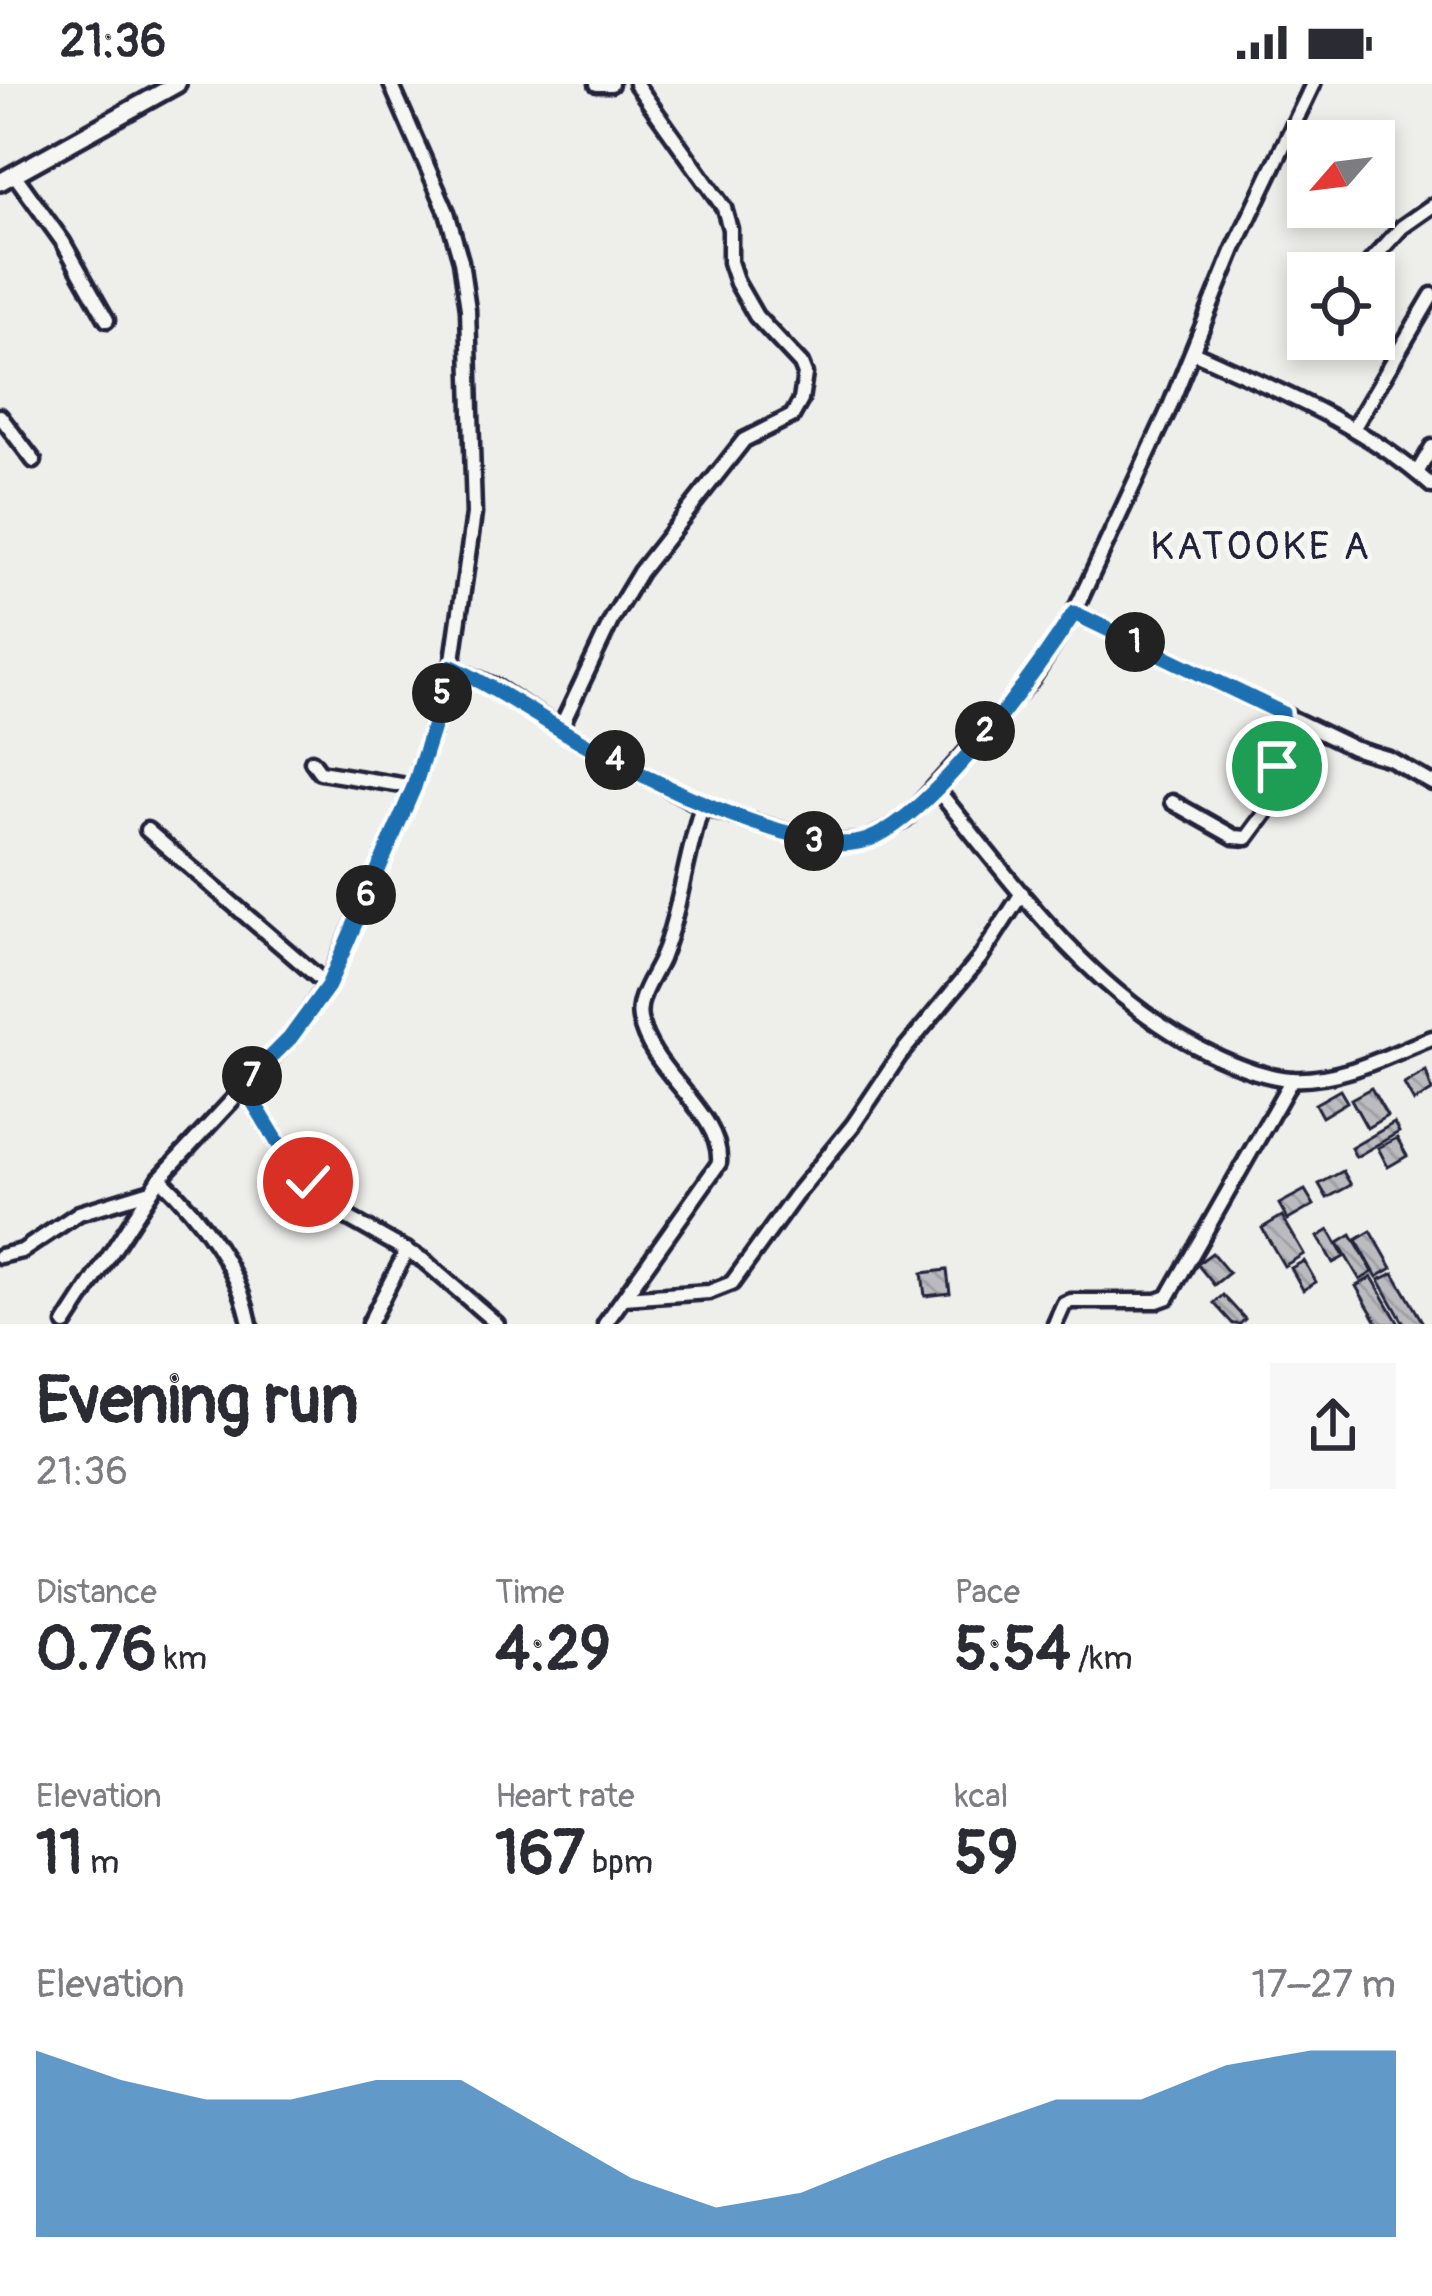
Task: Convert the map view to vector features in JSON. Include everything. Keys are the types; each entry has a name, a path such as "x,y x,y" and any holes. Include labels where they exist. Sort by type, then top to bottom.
{"street":[{"path":"107,320 63,242 7,178 177,84"},
{"path":"65,1324 156,1185 290,1038 328,986 414,787 452,667 474,514 468,309 447,212 392,84"},
{"path":"597,84 611,84"},
{"path":"560,729 613,617 640,572 744,440 792,416 801,400 805,374 793,351 745,301 730,262 730,229 724,208 636,84"},
{"path":"452,667 494,686 560,729 702,806 826,844 865,841 904,820 1031,679 1074,613 1108,548 1234,249 1313,84"},
{"path":"1379,252 1402,226 1432,206"},
{"path":"1353,429 1432,295"},
{"path":"1193,352 1353,429 1432,486"},
{"path":"0,416 34,460"},
{"path":"1418,473 1432,447"},
{"path":"1074,613 1353,748 1390,759 1432,783"},
{"path":"1172,802 1234,837 1247,838 1278,796 1282,713"},
{"path":"312,761 320,772 414,787"},
{"path":"935,787 1051,930 1114,992 1154,1022 1236,1065 1292,1079 1349,1071 1432,1038"},
{"path":"605,1324 719,1163 716,1135 663,1066 639,1016 643,995 662,956 702,806"},
{"path":"147,830 328,986"},
{"path":"624,1298 709,1292 732,1283 853,1125 900,1054 980,958 1022,892"},
{"path":"1055,1324 1064,1304 1071,1301 1168,1297 1292,1079"},
{"path":"243,1085 280,1146 331,1208 406,1250 497,1324"},
{"path":"0,1256 22,1251 79,1213 156,1185"},
{"path":"156,1185 223,1255 245,1301 250,1324"},
{"path":"369,1324 406,1250"}],"building":[{"path":"1426,1071 1432,1091 1414,1102 1404,1084"},
{"path":"1371,1088 1387,1116 1367,1128 1351,1099"},
{"path":"1340,1090 1347,1102 1322,1117 1315,1104"},
{"path":"1394,1123 1399,1132 1356,1157 1351,1148"},
{"path":"1397,1138 1407,1156 1388,1167 1378,1148"},
{"path":"1343,1171 1351,1185 1327,1198 1319,1184"},
{"path":"1305,1190 1314,1205 1288,1220 1279,1204"},
{"path":"1282,1216 1304,1254 1284,1266 1262,1228"},
{"path":"1329,1230 1344,1257 1333,1263 1318,1237"},
{"path":"1371,1231 1392,1268 1377,1277 1356,1240"},
{"path":"1351,1235 1373,1272 1360,1280 1338,1243"},
{"path":"1212,1253 1229,1273 1214,1285 1197,1264"},
{"path":"1304,1261 1316,1282 1303,1290 1291,1268"},
{"path":"947,1270 950,1293 925,1296 922,1273"},
{"path":"1394,1273 1423,1323 1404,1324 1379,1280"},
{"path":"1372,1277 1399,1324 1378,1324 1356,1286"},
{"path":"1223,1295 1245,1319 1240,1324 1233,1324 1214,1303"}],"district":[{"name":"KATOOKE A","path":"1261,545"}],"route":[{"path":"308,1182 243,1085 290,1038 328,986 414,787 452,667 494,686 579,740 702,806 826,844 865,841 904,820 1031,679 1074,613 1282,713 1277,766"}]}
